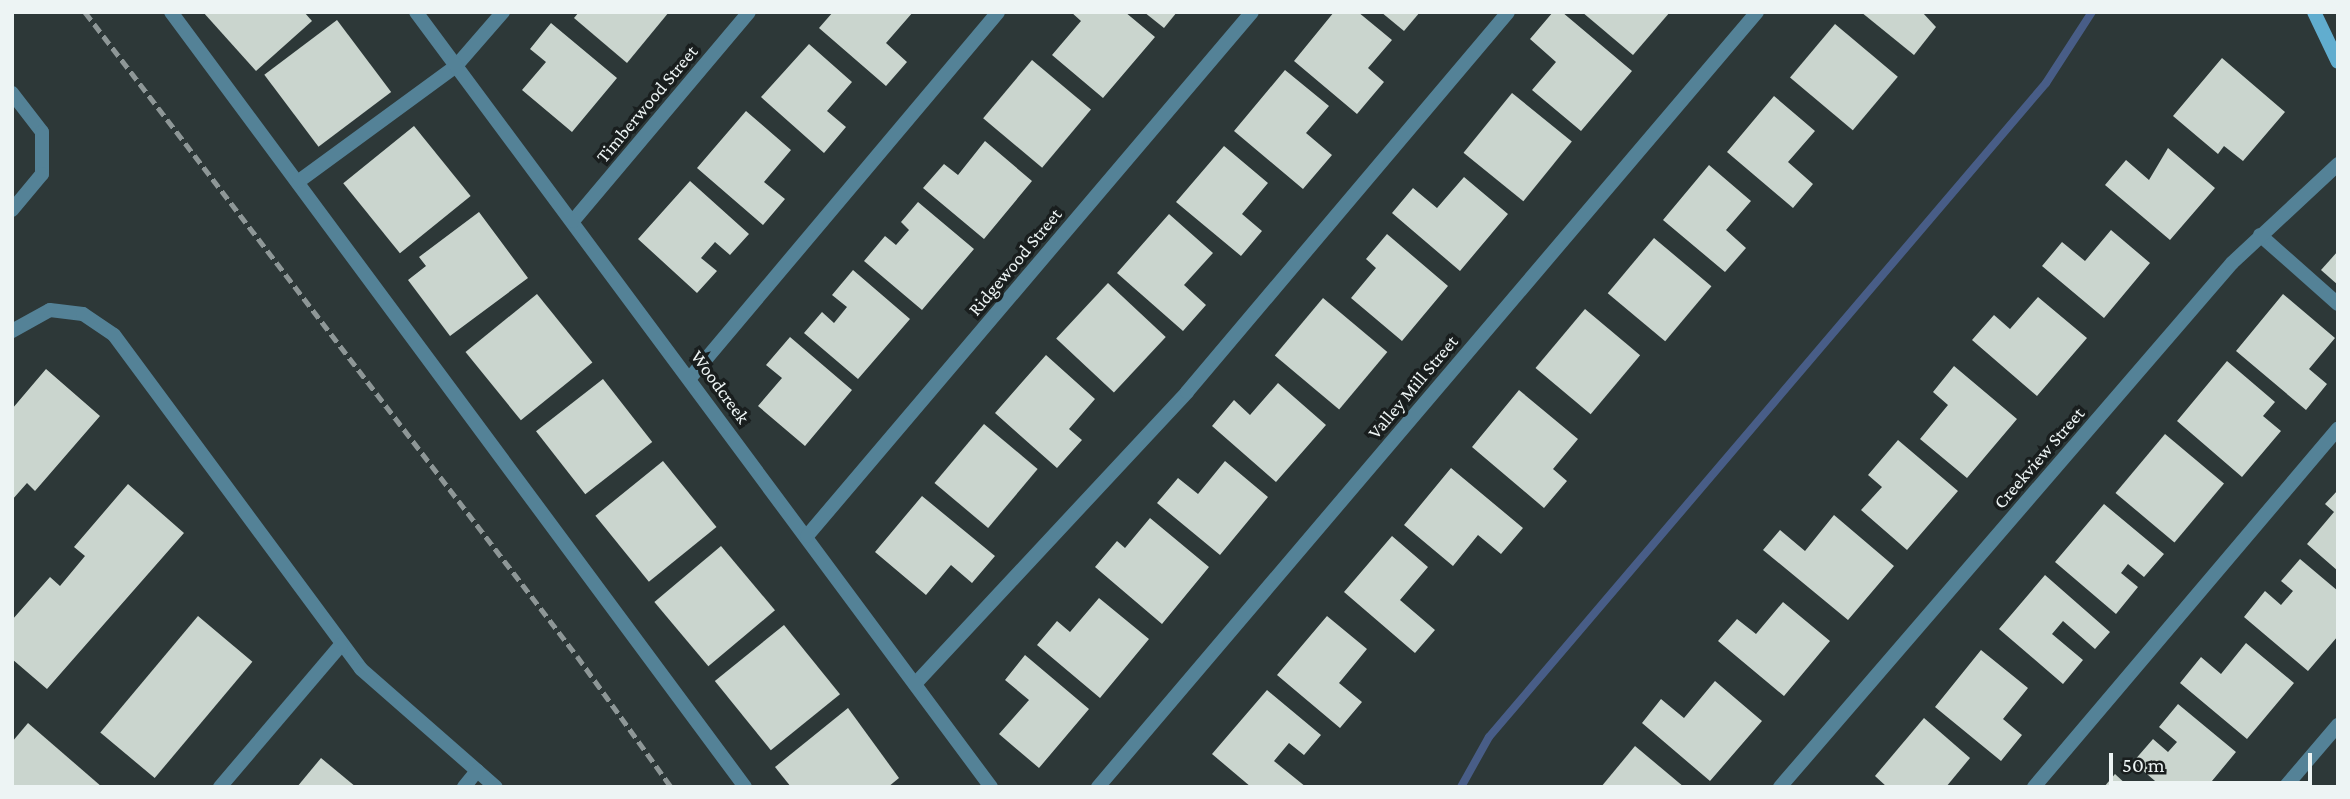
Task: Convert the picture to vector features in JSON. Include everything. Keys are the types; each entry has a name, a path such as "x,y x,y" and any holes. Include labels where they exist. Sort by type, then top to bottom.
{"main road":[{"path":"2314,12 2338,62"}],"street":[{"path":"171,12 746,787"},
{"name":"Woodcreek","path":"416,12 573,220 990,787"},
{"path":"299,181 456,66 503,12"},
{"name":"Timberwood Street","path":"573,220 749,12"},
{"path":"690,378 998,12"},
{"name":"Ridgewood Street","path":"807,536 1252,12"},
{"path":"915,684 1187,392 1508,12"},
{"name":"Valley Mill Street","path":"1098,787 1757,12"},
{"path":"12,93 41,132 42,164 42,174 12,209"},
{"name":"Creekview Street","path":"1780,787 2260,234 2338,164"},
{"path":"2260,234 2338,304"},
{"path":"12,331 50,310 83,314 114,335 361,669 496,787"},
{"path":"2034,787 2338,429"},
{"path":"220,787 341,645"},
{"path":"2285,787 2338,725"},
{"path":"464,787 477,771"}],"building":[{"path":"203,12 304,12 312,21 256,71"},
{"path":"579,12 669,12 627,63 574,18"},
{"path":"833,12 913,12 886,43 907,62 886,86 819,28"},
{"path":"1071,12 1125,12 1155,37 1103,98 1052,55 1081,21"},
{"path":"1144,12 1177,12 1164,28"},
{"path":"1334,12 1358,12 1392,40 1368,68 1384,82 1357,114 1294,61"},
{"path":"1381,12 1420,12 1404,31"},
{"path":"1553,12 1562,12 1632,71 1581,131 1532,90 1556,62 1530,39"},
{"path":"1582,12 1670,12 1633,55"},
{"path":"1861,12 1922,12 1936,27 1914,55"},
{"path":"337,20 391,92 318,147 264,75"},
{"path":"551,23 617,78 572,132 522,90 546,62 530,49"},
{"path":"1835,24 1898,77 1853,130 1790,78"},
{"path":"809,44 852,82 827,111 846,127 824,153 761,97"},
{"path":"2222,58 2285,112 2243,161 2224,146 2218,154 2173,116"},
{"path":"1032,60 1091,109 1042,168 983,118"},
{"path":"1285,70 1329,106 1306,133 1332,155 1303,189 1234,131"},
{"path":"1512,93 1572,141 1523,201 1464,153"},
{"path":"1774,96 1815,131 1788,162 1813,184 1793,208 1727,152"},
{"path":"746,111 791,150 764,182 785,199 763,225 697,168"},
{"path":"414,126 471,196 400,253 343,183"},
{"path":"985,141 1032,181 984,239 923,188 944,164 958,175"},
{"path":"1224,146 1268,183 1242,214 1262,231 1241,256 1176,202"},
{"path":"2168,148 2215,188 2170,240 2105,185 2126,160 2149,180"},
{"path":"1709,165 1751,201 1726,230 1746,248 1725,272 1663,220"},
{"path":"1464,177 1508,214 1460,271 1392,213 1413,188 1437,208"},
{"path":"690,181 749,234 730,255 715,242 701,258 717,271 697,293 638,239"},
{"path":"918,202 974,249 922,310 864,261 885,236 896,245 909,230 901,222"},
{"path":"479,212 528,278 450,336 408,280 426,266 419,257"},
{"path":"1169,214 1213,253 1184,285 1206,305 1183,331 1117,273"},
{"path":"2111,230 2150,263 2104,318 2042,266 2062,242 2085,261"},
{"path":"1387,234 1448,286 1402,341 1351,298 1376,268 1366,259"},
{"path":"1654,238 1711,286 1665,341 1608,293"},
{"path":"2338,251 2338,285 2321,270"},
{"path":"853,270 910,319 858,379 804,333 822,312 834,323 847,307 832,295"},
{"path":"1108,283 1166,337 1114,392 1056,339"},
{"path":"537,294 592,362 521,420 466,352"},
{"path":"2283,294 2335,338 2309,369 2327,384 2306,410 2236,351"},
{"path":"2038,297 2087,338 2037,396 1972,340 1994,315 2010,329"},
{"path":"1323,298 1387,352 1339,409 1275,355"},
{"path":"1585,309 1640,355 1591,414 1536,368"},
{"path":"790,337 852,390 805,446 758,406 782,378 766,365"},
{"path":"1046,355 1095,399 1069,429 1082,440 1057,468 995,413"},
{"path":"2227,361 2275,402 2263,416 2281,431 2242,477 2177,421"},
{"path":"1954,366 2017,419 1967,478 1920,439 1948,405 1933,392"},
{"path":"46,369 100,416 35,491 27,483 12,500 12,409"},
{"path":"603,379 652,442 585,494 536,431"},
{"path":"1278,383 1326,425 1276,482 1212,426 1234,400 1250,415"},
{"path":"1519,390 1578,439 1553,469 1567,481 1544,508 1472,447"},
{"path":"984,424 1038,469 988,528 935,483"},
{"path":"2165,434 2224,483 2174,542 2116,493"},
{"path":"1898,440 1958,491 1907,550 1861,510 1882,487 1868,475"},
{"path":"663,461 716,527 649,582 595,516"},
{"path":"1225,461 1268,497 1220,555 1157,503 1178,478 1198,494"},
{"path":"1451,468 1523,528 1501,554 1478,535 1453,566 1404,525"},
{"path":"128,484 184,533 47,689 12,659 12,620 50,577 60,586 85,556 74,547"},
{"path":"2338,490 2338,571 2307,544 2334,512 2325,504"},
{"path":"922,496 995,556 972,583 951,565 926,595 875,552"},
{"path":"2104,504 2164,554 2144,577 2128,564 2121,573 2138,587 2116,614 2055,562"},
{"path":"1834,515 1894,566 1848,620 1763,550 1780,530 1805,551"},
{"path":"1150,518 1209,567 1162,624 1095,567 1117,541 1125,548"},
{"path":"1392,536 1428,567 1400,600 1435,630 1415,653 1344,592"},
{"path":"721,546 775,610 708,666 654,602"},
{"path":"2300,559 2338,591 2338,636 2308,671 2244,617 2265,591 2281,605 2293,591 2281,581"},
{"path":"2045,575 2110,632 2095,649 2063,621 2052,634 2083,660 2063,684 1999,629"},
{"path":"1099,598 1149,639 1100,698 1037,645 1057,621 1070,632"},
{"path":"1783,602 1830,641 1784,696 1718,641 1737,619 1756,634"},
{"path":"198,616 252,662 155,778 100,732"},
{"path":"1327,616 1367,649 1339,683 1362,702 1340,728 1277,675"},
{"path":"784,625 840,694 771,750 715,681"},
{"path":"2246,643 2294,683 2247,739 2180,683 2201,657 2221,674"},
{"path":"1981,650 2028,688 2003,719 2022,735 2001,761 1935,707"},
{"path":"1025,655 1089,709 1039,768 999,734 1029,700 1005,680"},
{"path":"1715,681 1762,721 1710,781 1642,723 1661,699 1684,718"},
{"path":"1267,690 1321,735 1304,755 1289,743 1274,761 1306,787 1251,787 1212,754"},
{"path":"2178,704 2236,752 2207,787 2162,787 2133,762 2153,739 2168,752 2177,742 2159,727"},
{"path":"848,708 899,778 888,787 791,787 775,767"},
{"path":"1924,718 1970,758 1946,787 1887,787 1875,776"},
{"path":"28,723 102,787 12,787 12,742"},
{"path":"1635,746 1684,787 1601,787"},
{"path":"321,758 356,787 297,787"},
{"path":"2115,774 2129,787 2104,787"}],"waterway":[{"path":"1461,787 1489,737 2046,83 2092,12"}],"railway":[{"path":"85,12 577,656 671,787"}]}
